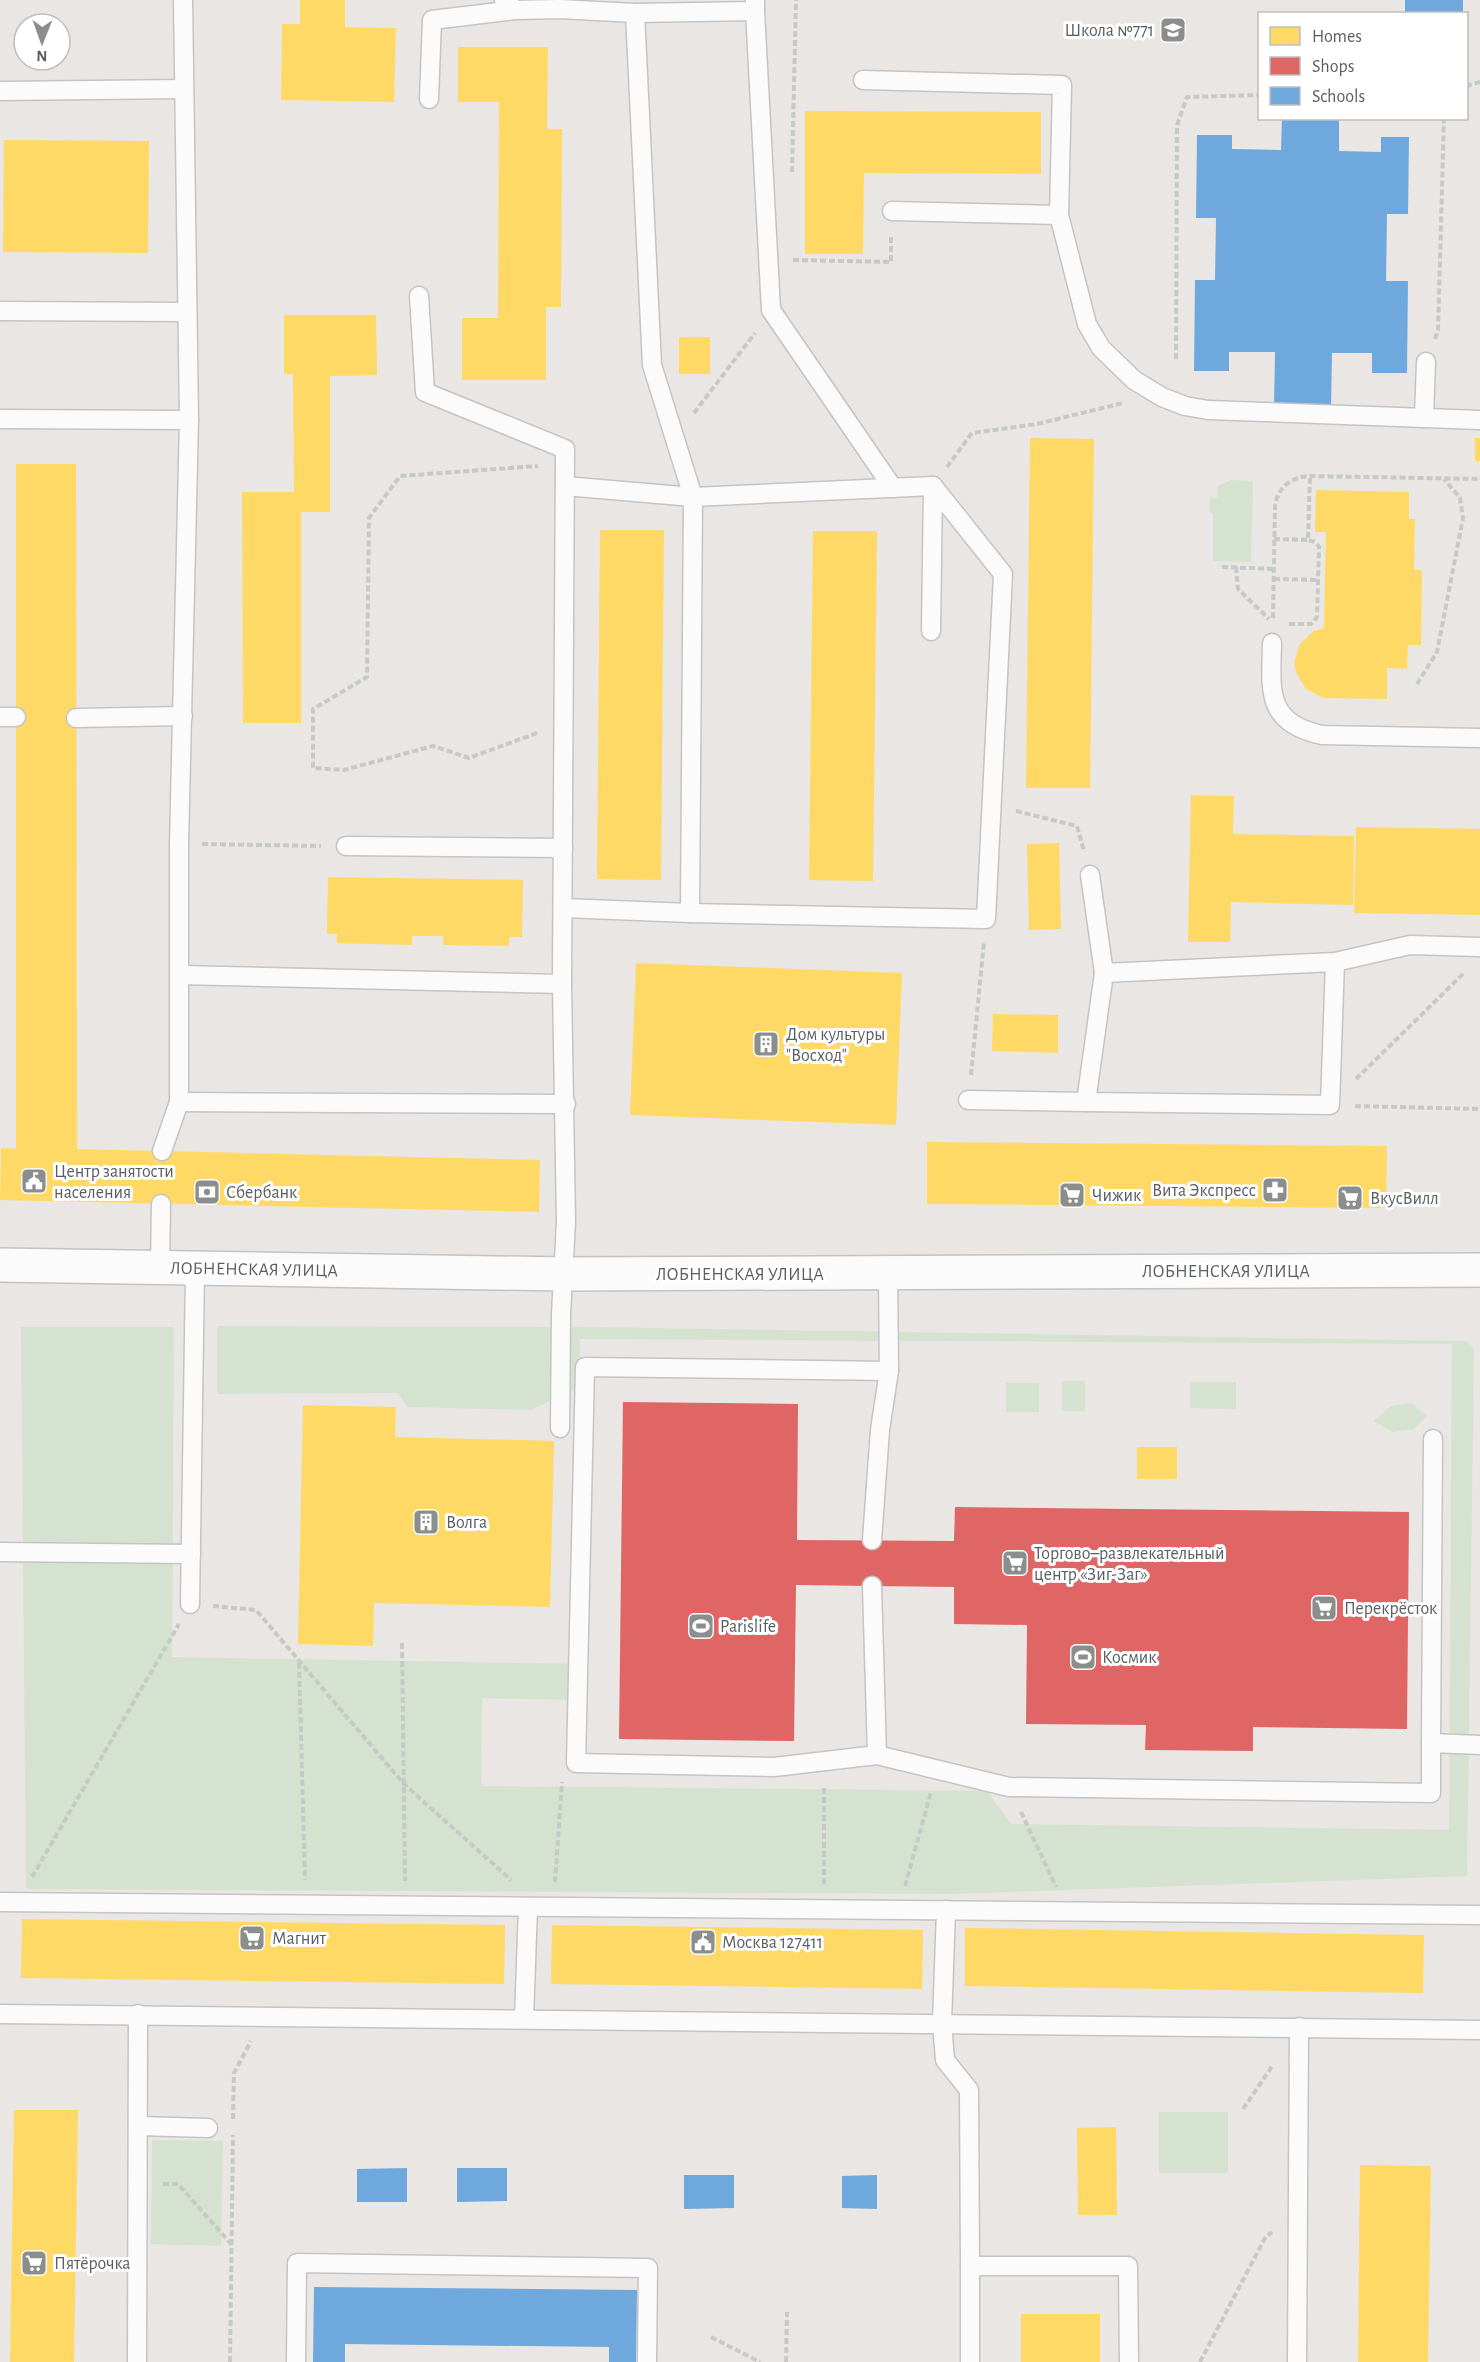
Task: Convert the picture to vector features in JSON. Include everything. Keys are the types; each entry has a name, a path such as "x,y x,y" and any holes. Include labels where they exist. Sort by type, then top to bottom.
{"street":[{"name":"ЛОБНЕНСКАЯ УЛИЦА","path":"0,1265 564,1274 1480,1270"}],"lane":[{"path":"162,1151 179,1102 179,844 189,420 183,0"},
{"path":"429,99 432,20 509,5 559,4 635,13 755,6 771,310 893,488"},
{"path":"635,13 652,364 693,497 690,914"},
{"path":"863,80 1062,85 1059,215 1087,324 1101,348 1117,365 1134,380 1162,397 1185,406 1208,410 1480,420"},
{"path":"0,91 184,89"},
{"path":"892,211 1059,215"},
{"path":"419,296 425,392 565,449 562,984 566,1104 566,1222 561,1314 560,1428"},
{"path":"0,311 187,312"},
{"path":"1424,418 1426,362"},
{"path":"0,419 189,420"},
{"path":"565,486 693,497 933,486"},
{"path":"931,631 933,486"},
{"path":"563,908 690,914 986,919 1003,574 933,486"},
{"path":"1272,643 1271,693 1277,707 1293,725 1307,732 1322,735 1480,738"},
{"path":"76,718 183,716"},
{"path":"346,846 562,848"},
{"path":"1086,1102 1104,973 1090,874"},
{"path":"1104,973 1335,962 1410,945 1480,947"},
{"path":"968,1100 1330,1105 1335,962"},
{"path":"180,975 562,984"},
{"path":"179,1102 566,1104"},
{"path":"160,1267 161,1204"},
{"path":"190,1604 195,1269"},
{"path":"873,1540 880,1430 889,1371 888,1274"},
{"path":"889,1371 585,1367 576,1764 774,1767 877,1755 1010,1787 1431,1793 1433,1439"},
{"path":"0,1552 191,1554"},
{"path":"872,1586 877,1755"},
{"path":"1431,1743 1480,1745"},
{"path":"9,1902 1480,1915"},
{"path":"524,2019 541,1907"},
{"path":"946,1910 942,2023 945,2060 969,2090 970,2362"},
{"path":"0,2014 1480,2030"},
{"path":"136,2362 138,2014"},
{"path":"1297,2362 1299,2027"},
{"path":"138,2126 208,2128"},
{"path":"296,2362 297,2263 648,2268 647,2362"},
{"path":"970,2266 1128,2266 1129,2362"}],"path":[{"path":"792,177 796,0"},
{"path":"1176,359 1177,125 1187,97 1258,95"},
{"path":"1426,362 1438,330 1444,120"},
{"path":"769,260 891,262 892,211"},
{"path":"675,439 771,310"},
{"path":"933,486 972,433 1037,424 1102,407 1162,397"},
{"path":"564,723 469,758 433,746 344,770 313,768 313,709 368,677 369,518 400,476 565,464"},
{"path":"1308,540 1310,476"},
{"path":"1272,643 1275,506 1279,493 1288,482 1295,478 1310,476 1480,479"},
{"path":"1417,684 1437,652 1464,518 1460,498 1444,479"},
{"path":"1236,567 1238,589 1272,624 1314,623 1317,617 1319,547 1315,542 1308,540 1274,539"},
{"path":"1222,567 1274,568"},
{"path":"1274,579 1318,580"},
{"path":"992,805 1077,826 1090,874"},
{"path":"179,844 346,846"},
{"path":"968,1100 986,919"},
{"path":"1330,1105 1472,966"},
{"path":"1330,1105 1480,1109"},
{"path":"9,1902 190,1604 256,1610 403,1783 541,1907"},
{"path":"402,1643 405,1906"},
{"path":"299,1663 306,1905"},
{"path":"824,1761 824,1909"},
{"path":"541,1907 564,1763 576,1764"},
{"path":"898,1910 938,1770"},
{"path":"1010,1787 1068,1912"},
{"path":"230,2362 234,2073 263,2016"},
{"path":"138,2184 178,2184 232,2245"},
{"path":"1200,2362 1265,2238 1298,2206"},
{"path":"786,2362 787,2312"},
{"path":"711,2337 760,2362"}],"green space":[{"path":"1231,480 1253,481 1251,562 1213,561 1213,513 1209,512 1210,498 1217,498 1218,486"},
{"path":"217,1326 584,1327 1466,1341 1474,1349 1467,1876 952,1894 26,1889 21,1327 174,1327 172,1657 576,1664 576,1700 482,1698 481,1786 987,1791 1011,1824 1449,1830 1452,1344 580,1339 579,1387 531,1410 408,1407 398,1393 217,1394"},
{"path":"1062,1381 1085,1381 1085,1411 1062,1411"},
{"path":"1190,1382 1236,1382 1236,1409 1190,1408"},
{"path":"1006,1383 1039,1383 1039,1412 1006,1412"},
{"path":"1412,1403 1426,1416 1414,1429 1392,1432 1374,1421 1391,1406"},
{"path":"1159,2112 1228,2112 1228,2173 1159,2173"},
{"path":"152,2140 223,2141 221,2246 151,2244"}],"building: Homes":[{"path":"300,0 345,0 345,27 396,28 394,102 281,100 282,24 300,24"},
{"path":"458,47 548,47 547,129 562,129 561,307 546,307 546,380 462,380 462,318 498,318 499,102 458,102"},
{"path":"805,111 1041,112 1041,174 864,173 863,254 805,254"},
{"path":"4,140 149,141 148,253 3,252"},
{"path":"284,315 376,315 377,375 330,376 330,512 301,512 301,723 243,723 242,492 294,492 293,374 284,374"},
{"path":"679,337 710,337 710,374 679,374"},
{"path":"1030,438 1094,439 1090,788 1026,788"},
{"path":"1475,438 1480,438 1480,461 1475,461"},
{"path":"16,464 76,464 77,1149 540,1160 539,1212 0,1200 1,1148 16,1149"},
{"path":"1316,490 1409,492 1409,519 1415,519 1414,570 1422,570 1421,645 1408,645 1407,669 1387,668 1387,699 1323,698 1306,689 1296,672 1294,662 1300,644 1314,631 1324,628 1326,532 1315,532"},
{"path":"600,530 664,530 661,880 597,879"},
{"path":"813,531 877,531 873,881 809,880"},
{"path":"1191,795 1234,796 1233,834 1354,836 1353,905 1231,902 1230,942 1188,942"},
{"path":"1356,827 1480,829 1480,915 1354,913"},
{"path":"1059,843 1061,929 1029,930 1027,844"},
{"path":"328,877 523,880 522,937 509,937 509,946 443,945 443,936 412,936 412,945 337,943 337,934 327,934"},
{"name":"Дом культуры \"Восход\"","path":"636,963 902,973 896,1125 630,1115"},
{"path":"993,1014 1058,1015 1058,1053 992,1051"},
{"path":"927,1142 1387,1146 1386,1208 927,1204"},
{"name":"Волга","path":"303,1405 396,1407 395,1437 554,1441 550,1607 374,1603 373,1646 298,1644"},
{"path":"1137,1447 1177,1447 1177,1479 1137,1479"},
{"path":"22,1919 505,1925 504,1984 21,1978"},
{"path":"552,1925 923,1930 922,1989 551,1984"},
{"path":"965,1928 1424,1935 1423,1993 965,1986"},
{"path":"14,2110 78,2110 74,2362 10,2362"},
{"path":"1116,2127 1117,2215 1078,2215 1077,2128"},
{"path":"1360,2165 1431,2166 1428,2362 1358,2362"},
{"path":"1021,2314 1100,2314 1100,2362 1021,2362"}],"building: Shops":[{"name":"Торгово–развлекательный центр «Зиг-Заг»","path":"623,1402 798,1404 797,1540 954,1541 955,1507 1409,1512 1407,1729 1253,1727 1253,1751 1145,1750 1146,1725 1026,1724 1027,1625 954,1624 954,1587 796,1585 794,1741 619,1739"}],"building: Schools":[{"path":"1405,0 1463,0 1463,12 1405,12"},
{"path":"1282,120 1339,120 1339,151 1381,152 1381,137 1409,137 1408,214 1387,214 1386,281 1408,281 1407,373 1372,373 1372,353 1332,353 1331,408 1274,407 1275,352 1229,352 1229,371 1194,371 1195,280 1215,280 1216,218 1196,218 1197,135 1232,135 1232,149 1281,150"},
{"path":"407,2168 407,2202 357,2202 357,2169"},
{"path":"457,2168 507,2168 507,2201 457,2202"},
{"path":"684,2175 734,2175 734,2208 684,2209"},
{"path":"877,2175 877,2209 842,2208 842,2176"},
{"path":"314,2287 637,2290 636,2362 609,2362 609,2347 345,2344 345,2362 313,2362"}],"place":[{"name":"Школа №771","path":"1173,30"},
{"name":"Дом культуры \"Восход\"","path":"766,1044"},
{"name":"Центр занятости населения","path":"34,1181"},
{"name":"Вита Экспресс","path":"1275,1190"},
{"name":"Сбербанк","path":"207,1192"},
{"name":"Чижик","path":"1072,1195"},
{"name":"ВкусВилл","path":"1350,1198"},
{"name":"Волга","path":"426,1522"},
{"name":"Торгово–развлекательный центр «Зиг-Заг»","path":"1015,1563"},
{"name":"Перекрёсток","path":"1324,1608"},
{"name":"Parislife","path":"701,1626"},
{"name":"Космик","path":"1083,1657"},
{"name":"Магнит","path":"252,1938"},
{"name":"Москва 127411","path":"703,1942"},
{"name":"Пятёрочка","path":"34,2263"}]}
